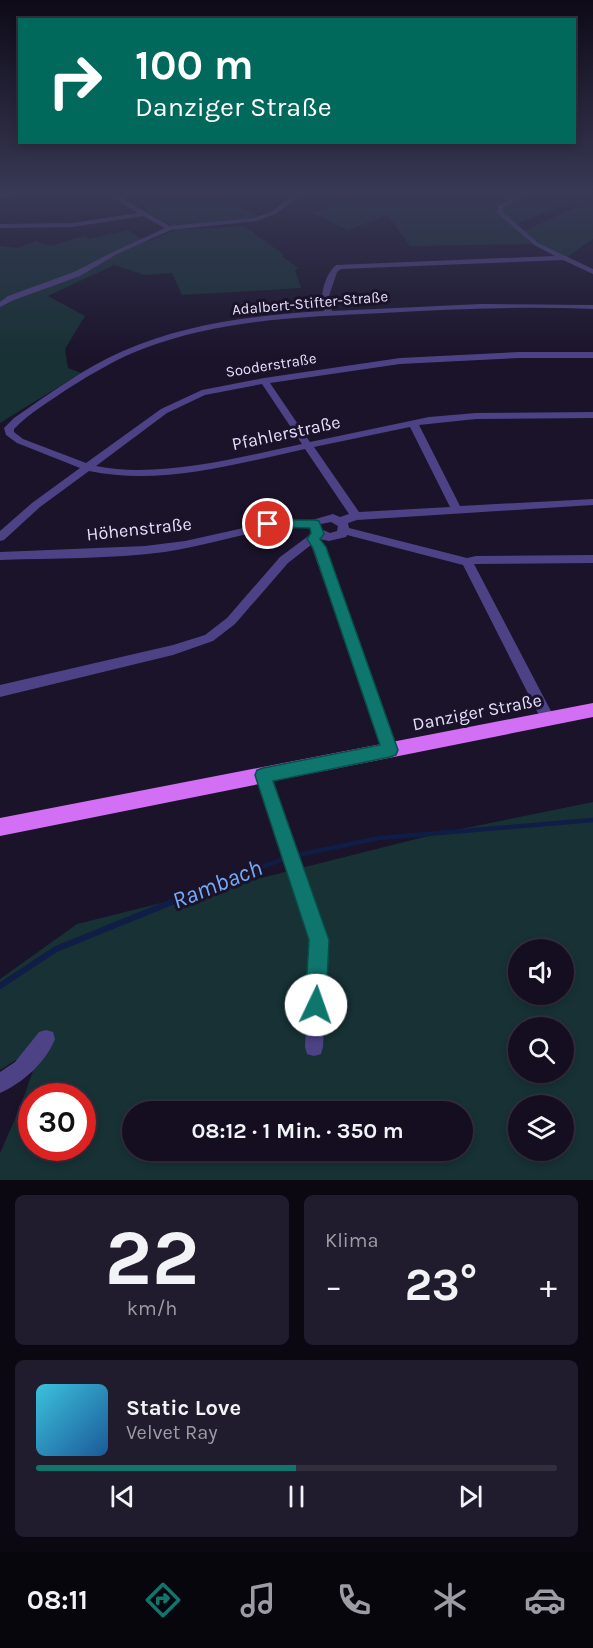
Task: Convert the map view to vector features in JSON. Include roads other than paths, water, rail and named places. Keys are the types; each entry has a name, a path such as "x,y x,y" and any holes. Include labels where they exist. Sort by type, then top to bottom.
{"main road":[{"name":"Danziger Straße","path":"0,827 593,710"}],"street":[{"path":"0,305 11,298 77,274 129,247"},
{"path":"542,247 593,272"},
{"path":"329,313 324,298 334,271 339,267 562,258"},
{"name":"Adalbert-Stifter-Straße","path":"17,420 96,367 158,340 235,321 329,313 471,306 593,307"},
{"name":"Sooderstraße","path":"0,537 36,505 182,400 211,390 400,361 519,355 593,356"},
{"path":"264,381 356,516"},
{"name":"Pfahlerstraße","path":"17,420 9,428 9,433 13,437 87,467 121,472 184,469 413,423 466,417 593,415"},
{"path":"413,423 456,509"},
{"path":"315,532 329,537 337,536 343,526 356,516 593,502"},
{"path":"0,691 188,646 209,638 236,616 284,560 328,518 343,526 467,562 593,559"},
{"name":"Höhenstraße","path":"0,556 166,548 262,525 315,532"},
{"path":"315,532 390,750"},
{"path":"467,562 548,719"},
{"path":"263,775 319,940 314,1047"},
{"path":"0,1083 22,1069 46,1039"}],"waterway":[{"name":"Rambach","path":"293,856 379,838 593,820"},
{"name":"Rambach","path":"232,878 286,858"},
{"name":"Rambach","path":"0,986 56,949 236,876"}]}
